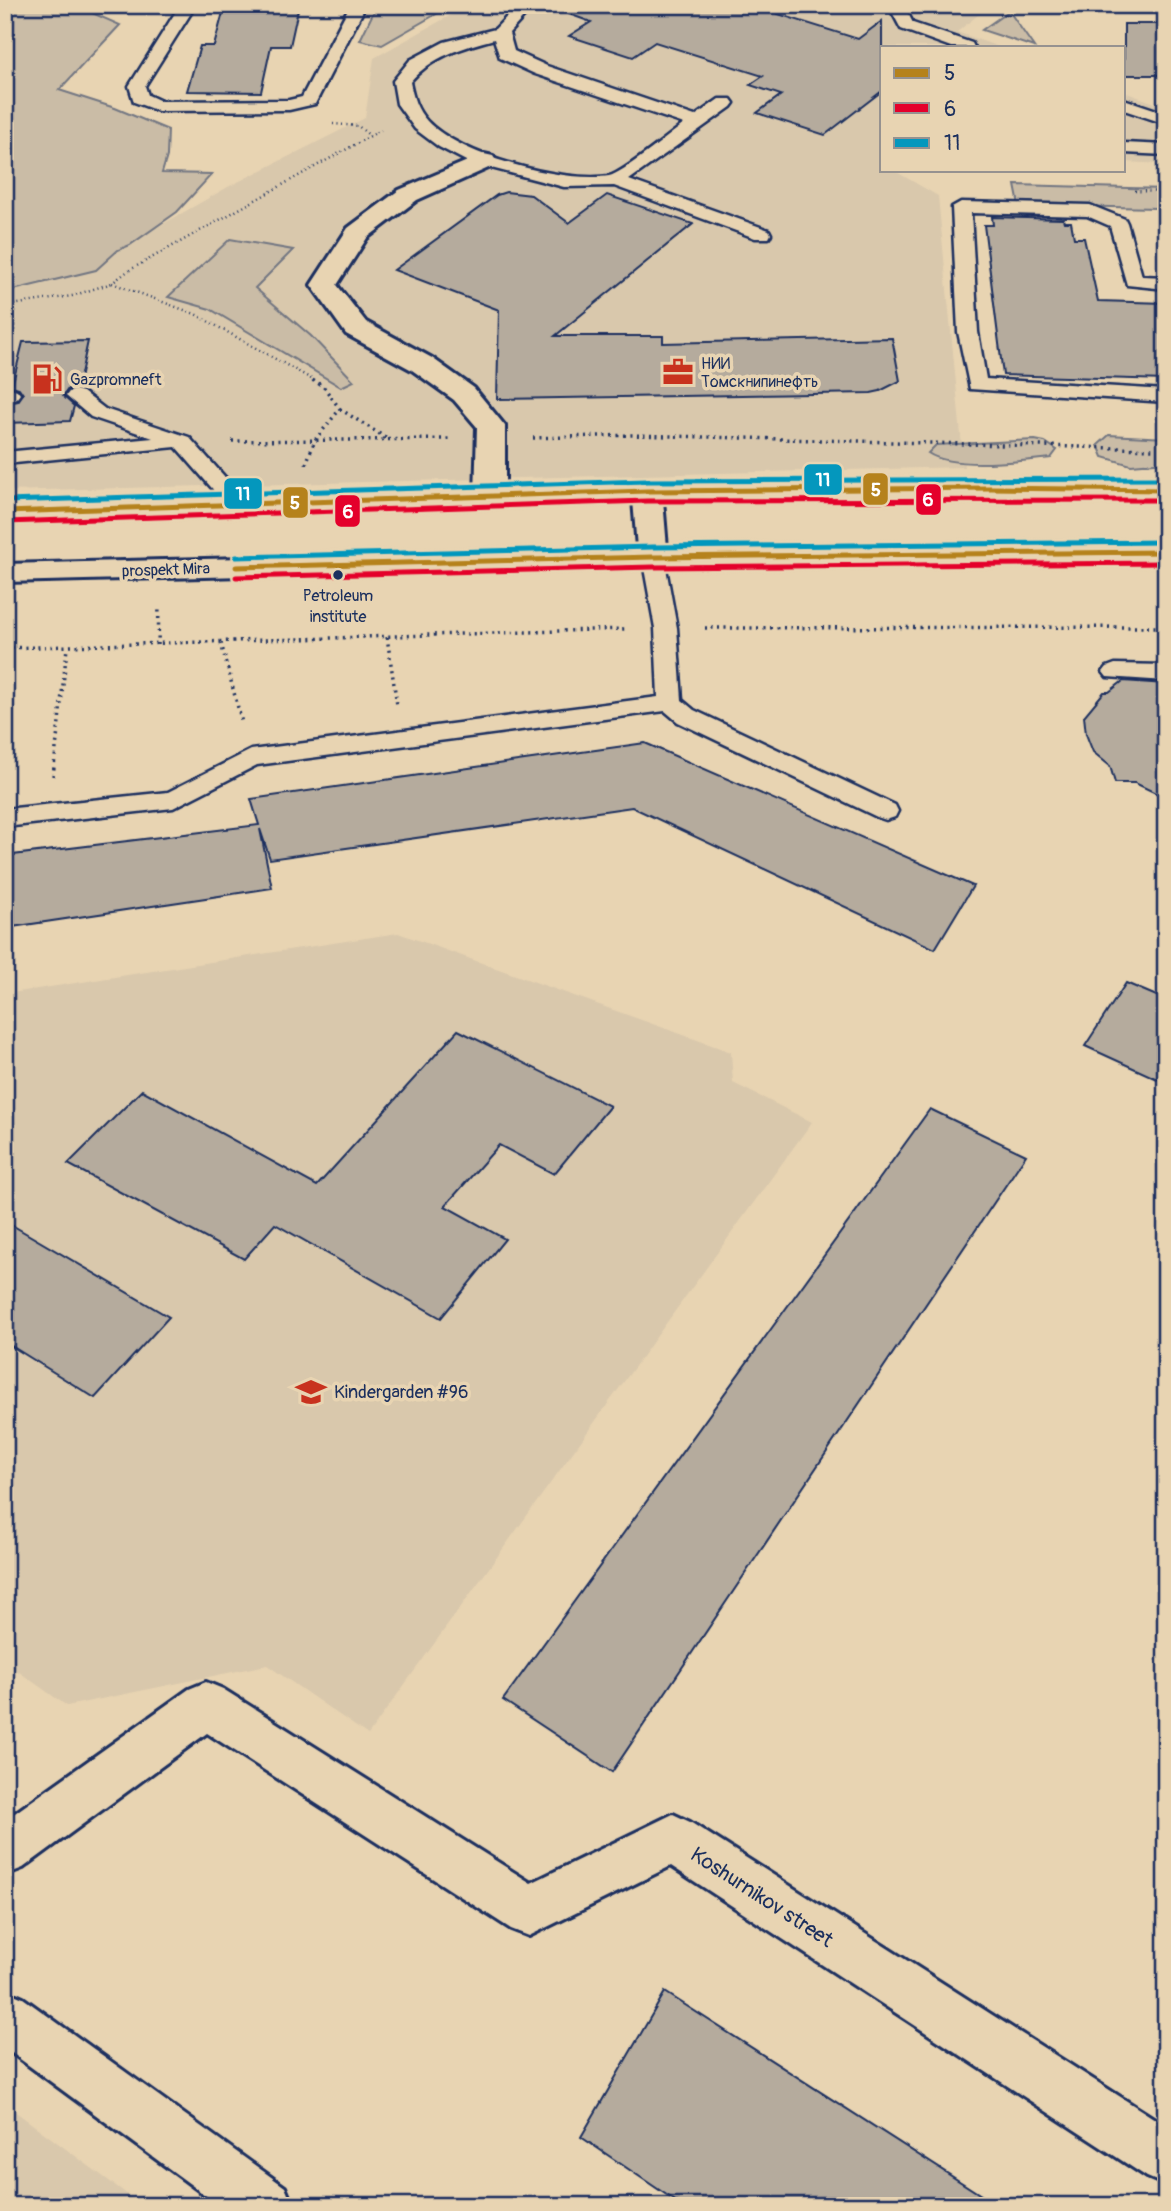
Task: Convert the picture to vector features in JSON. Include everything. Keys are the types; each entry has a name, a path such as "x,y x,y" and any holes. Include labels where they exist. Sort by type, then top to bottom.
{"main road":[{"path":"484,161 408,195 357,233 324,285 356,328 422,364 464,394 491,426 489,497"},
{"path":"5,512 648,492 978,488 1166,490"},
{"path":"648,492 653,558"},
{"name":"prospekt Mira","path":"5,573 653,558 1166,552"},
{"name":"Koshurnikov street","path":"5,1850 206,1705 529,1911 673,1839 1166,2158"},
{"path":"5,2016 266,2206"}],"lane":[{"path":"188,5 136,86 140,98 158,106 289,105 309,100 358,5"},
{"path":"527,5 501,32 450,46 415,64 401,81 406,104 421,125 445,143 484,161 564,182 615,181 762,234"},
{"path":"885,5 898,9 907,26 963,46"},
{"path":"501,32 506,54 529,65 696,122"},
{"path":"615,181 725,103"},
{"path":"1126,105 1166,119"},
{"path":"1126,142 1160,150"},
{"path":"1126,148 1160,150"},
{"path":"1166,283 1134,281 1118,223 1090,211 961,207 968,331 977,386 1166,396"},
{"path":"76,396 98,413 182,441 239,505"},
{"path":"5,458 182,441"},
{"path":"653,558 666,628 670,703"},
{"path":"1115,672 1166,673"},
{"path":"5,818 173,800 251,758 670,703 686,716 886,811"}],"path":[{"path":"332,124 358,126 370,136"},
{"path":"5,306 72,296 113,283 128,271 388,126"},
{"path":"113,283 195,314 323,386 340,409 386,439"},
{"path":"303,472 315,440 340,409"},
{"path":"182,441 491,439 632,435 1166,450"},
{"path":"158,645 159,600"},
{"path":"5,648 666,628 1166,627"},
{"path":"386,637 402,737"},
{"path":"221,643 251,758"},
{"path":"48,813 66,648"}],"shaded area":[{"path":"5,5 74,5 120,25 59,90 115,108 168,130 167,156 162,173 212,174 177,212 130,245 118,250 96,270 5,292"},
{"path":"377,5 452,5 382,45 360,40"},
{"path":"469,5 962,5 983,11 957,32 996,46 880,46 880,172 896,172 938,196 964,467 5,491 5,286 75,274 228,187 365,118 374,58"},
{"path":"1009,11 1033,46 1031,46 982,30"},
{"path":"1126,93 1166,107 1166,164 1126,162"},
{"path":"1015,185 1166,189 1166,240 1157,208 1019,205"},
{"path":"230,239 293,250 255,288 311,336 354,381 341,387 210,309 168,297"},
{"path":"1109,435 1166,438 1166,462 1131,465 1103,457 1098,445"},
{"path":"1035,440 1045,442 1057,450 1051,458 987,463 953,461 928,453 936,445"},
{"name":"Kindergarden #96","path":"398,933 731,1052 733,1083 812,1122 368,1735 267,1665 67,1706 5,1662 5,994"},
{"path":"5,2104 143,2206 5,2206"}],"building":[{"path":"225,5 299,5 290,46 271,46 261,92 187,91 200,46 214,46"},
{"path":"570,5 749,5 858,39 882,21 880,93 825,135 757,113 781,95 750,85 763,76 655,42 633,57 569,36 591,22 569,14"},
{"path":"1124,24 1159,24 1166,45 1166,75 1126,75"},
{"path":"506,192 531,195 569,223 607,195 693,224 555,336 663,336 663,343 892,338 900,381 871,393 497,399 499,310 394,270 497,195"},
{"path":"992,217 1063,219 1064,222 1071,222 1074,238 1084,238 1098,301 1166,303 1166,380 1003,375 984,225 993,225"},
{"name":"Gazpromneft","path":"88,341 78,388 68,389 63,396 74,406 70,421 5,423 8,403 18,401 23,394 19,388 12,386 23,342"},
{"path":"1123,681 1166,684 1166,798 1135,783 1115,783 1110,766 1093,752 1086,734 1084,716 1104,692 1109,692"},
{"path":"645,743 973,886 935,949 632,807 270,859 260,829 272,888 5,928 5,856 259,825 251,799"},
{"path":"1126,983 1166,1000 1166,1083 1085,1046"},
{"path":"458,1030 610,1106 554,1174 499,1145 445,1206 505,1239 441,1318 275,1224 244,1259 68,1164 142,1090 317,1186"},
{"path":"930,1109 1026,1155 612,1772 503,1700"},
{"path":"5,1221 169,1317 95,1398 5,1342"},
{"path":"665,1992 998,2206 683,2206 581,2137"}],"transit line":[{"name":"11","path":"5,501 647,481 1166,479"},
{"name":"5","path":"5,512 647,491 991,488 1166,490"},
{"name":"6","path":"5,522 647,501 1166,500"},
{"name":"11","path":"236,557 653,547 1166,542"},
{"name":"5","path":"236,567 653,557 1166,552"},
{"name":"6","path":"236,577 653,567 1166,563"}],"place":[{"name":"НИИ Томскнипинефть","path":"678,372"},
{"name":"Gazpromneft","path":"47,379"},
{"name":"Petroleum institute","path":"338,575"},
{"name":"Kindergarden #96","path":"311,1392"}]}
